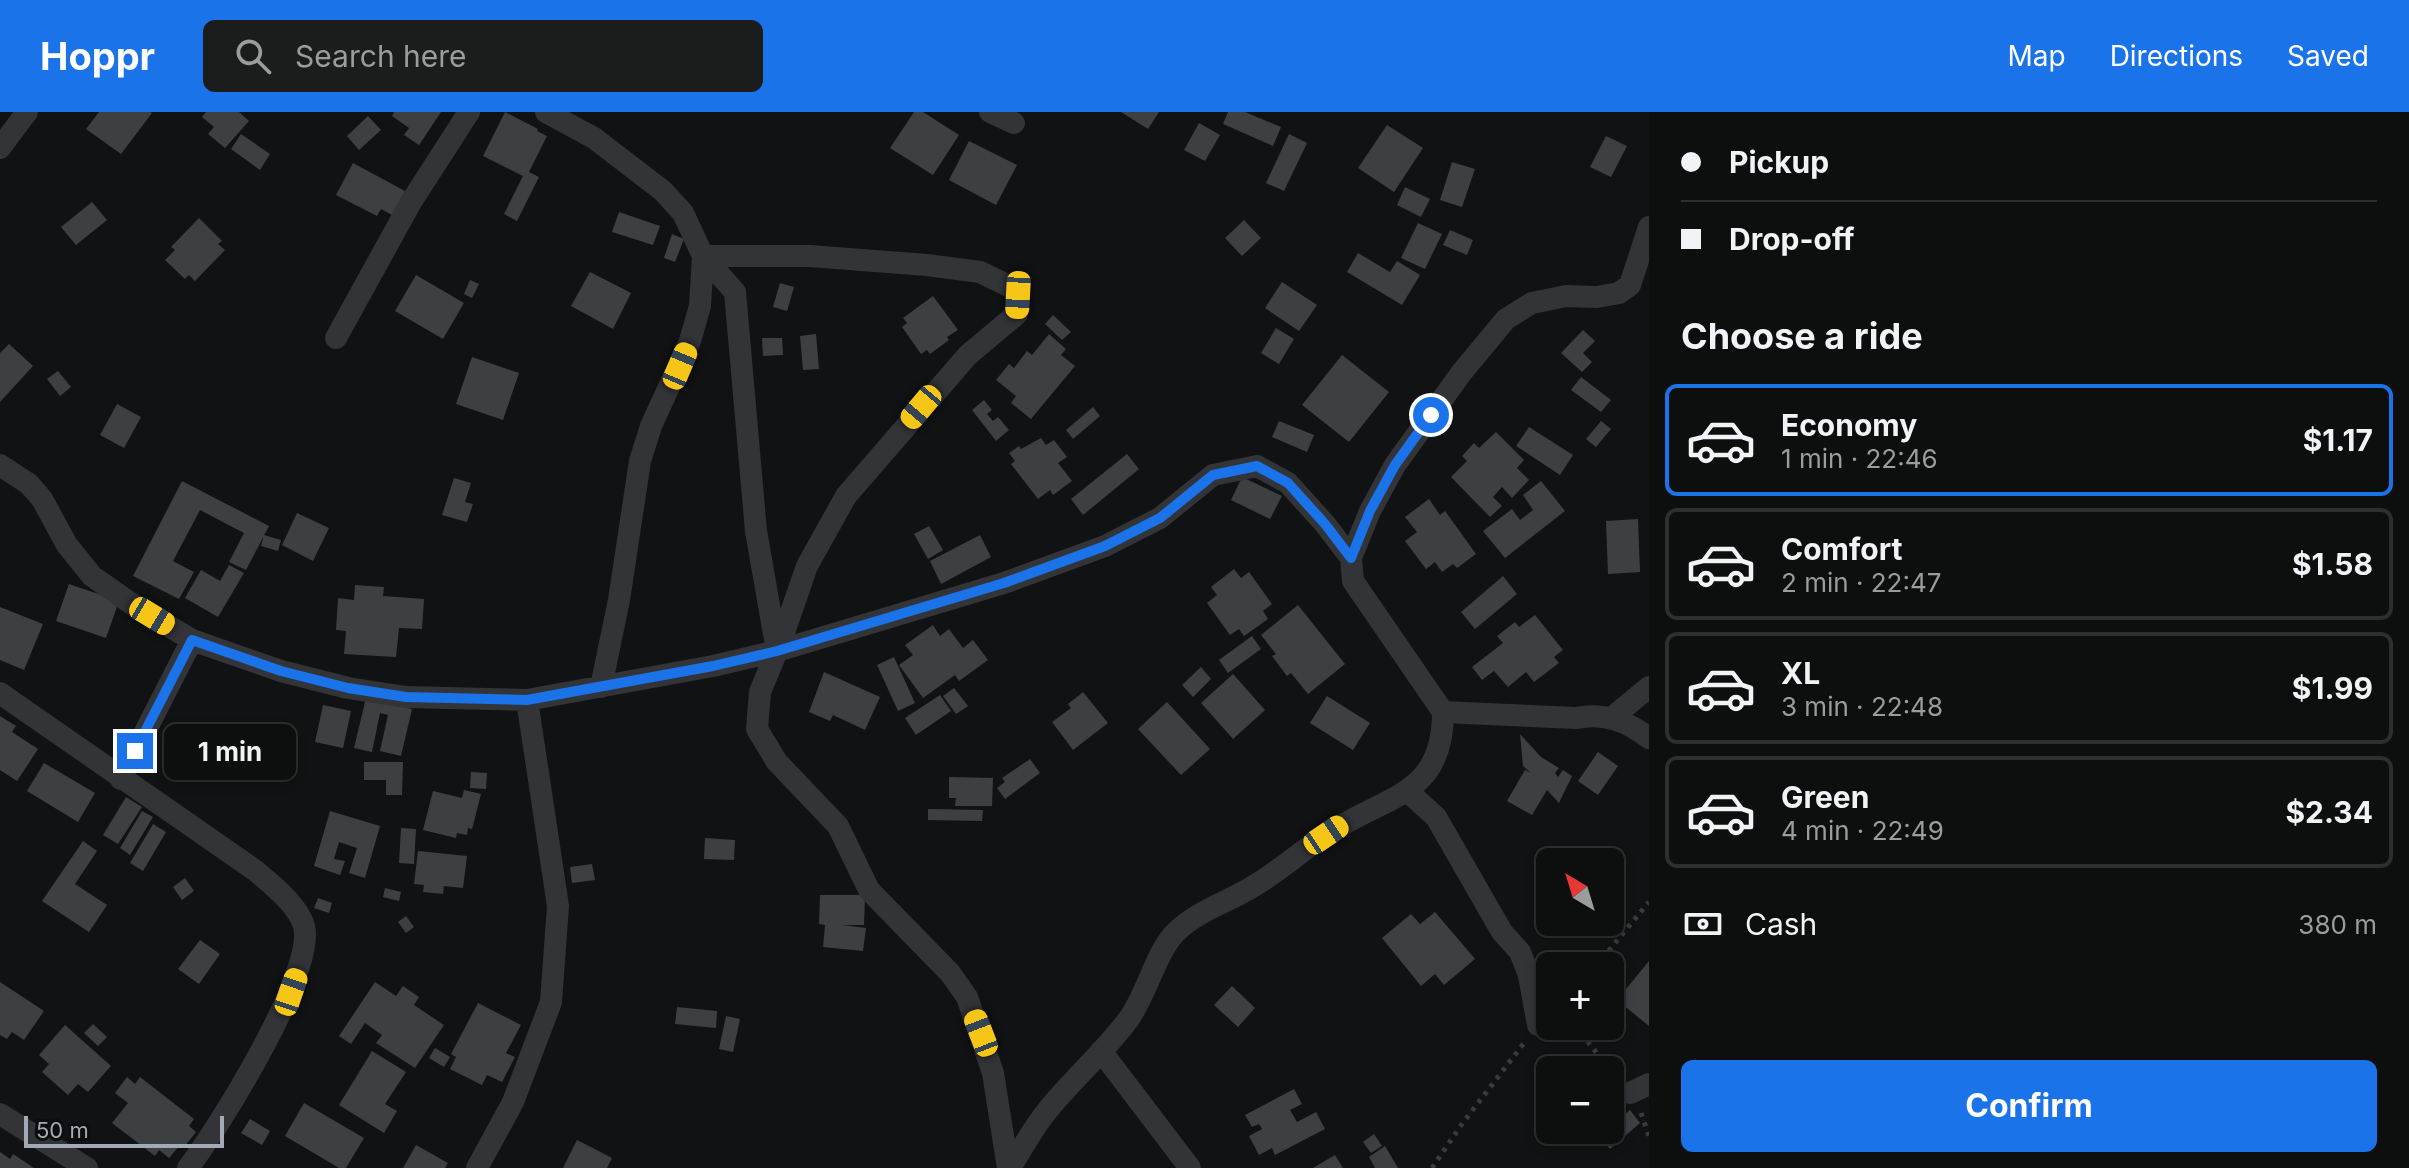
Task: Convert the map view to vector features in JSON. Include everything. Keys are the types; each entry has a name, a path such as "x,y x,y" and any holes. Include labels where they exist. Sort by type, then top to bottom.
{"street":[{"path":"0,148 27,112"},
{"path":"336,338 411,202 469,112"},
{"path":"546,112 594,138 663,191 683,213 703,256 735,292 756,531 777,651"},
{"path":"990,112 1014,123"},
{"path":"1009,1168 1045,1113 1129,1018 1172,936 1215,905 1253,887 1339,826 1407,791 1429,769 1443,737 1443,712 1353,581 1351,558 1370,511 1395,465 1462,372 1506,319 1532,303 1566,296 1597,297 1619,293 1630,285 1649,227"},
{"path":"703,256 810,256 927,265 980,272 1013,288 1018,295 1017,314 968,355 846,496 807,566 760,692 757,729 777,762 838,826 869,890 950,973 967,997 993,1073 1009,1168"},
{"path":"601,687 619,600 640,461 651,426 690,341 700,306 703,256"},
{"path":"0,465 29,484 42,499 67,545 92,576 192,640 281,671 348,688 406,697 527,700 713,666 777,651 1004,583 1105,546 1160,518 1213,475 1257,466 1288,483 1351,558"},
{"path":"121,779 192,640"},
{"path":"1613,717 1649,687"},
{"path":"0,693 256,871 287,898 304,927 303,958 291,992 232,1099 188,1168"},
{"path":"477,1168 513,1102 551,1002 558,906 527,700"},
{"path":"1443,712 1576,718 1593,714 1613,717 1649,738"},
{"path":"1407,791 1436,817 1502,932 1520,952 1529,975 1536,1014"},
{"path":"1101,1051 1190,1168"},
{"path":"0,1114 87,1168"}],"path":[{"path":"1608,952 1649,902"},
{"path":"1432,1168 1536,1028"}],"building":[{"path":"99,112 152,113 121,154 86,129"},
{"path":"206,112 239,112 249,121 225,148 208,134 214,127 202,117"},
{"path":"394,112 441,112 419,145 404,135 409,128 392,116"},
{"path":"505,112 547,136 529,172 539,177 517,221 504,214 523,176 483,156"},
{"path":"914,112 923,112 959,135 933,175 890,148"},
{"path":"1121,112 1159,112 1148,129"},
{"path":"1228,112 1245,112 1281,127 1273,146 1223,124"},
{"path":"368,116 381,130 359,150 347,136"},
{"path":"1199,123 1220,135 1205,161 1184,150"},
{"path":"1387,125 1423,148 1394,192 1358,168"},
{"path":"241,134 270,154 260,170 231,149"},
{"path":"1289,134 1307,143 1284,191 1266,183"},
{"path":"1606,136 1627,146 1611,177 1590,167"},
{"path":"969,141 1017,165 996,205 949,180"},
{"path":"1452,162 1475,169 1462,207 1440,200"},
{"path":"353,163 405,191 392,215 381,209 377,216 336,195"},
{"path":"1405,187 1430,199 1421,217 1397,205"},
{"path":"92,202 107,220 76,245 61,227"},
{"path":"619,212 660,226 653,245 612,232"},
{"path":"199,218 222,241 218,244 225,250 195,281 189,275 185,279 165,260 175,250 171,247"},
{"path":"1244,220 1261,238 1242,256 1225,238"},
{"path":"1418,223 1442,234 1425,269 1401,258"},
{"path":"1450,230 1473,240 1467,255 1443,245"},
{"path":"672,234 684,239 675,262 664,258"},
{"path":"1358,253 1390,272 1397,261 1420,275 1402,305 1347,272"},
{"path":"590,272 631,293 613,329 571,306"},
{"path":"416,275 464,303 443,339 395,311"},
{"path":"470,280 479,284 472,298 464,294"},
{"path":"1282,282 1317,305 1299,331 1265,308"},
{"path":"780,283 794,287 787,311 773,307"},
{"path":"933,296 958,330 930,354 927,350 921,354 902,327 907,323 903,318"},
{"path":"1053,315 1071,332 1062,340 1045,324"},
{"path":"1276,328 1294,339 1279,364 1261,353"},
{"path":"1583,330 1595,341 1583,353 1592,362 1582,372 1561,353"},
{"path":"816,334 819,369 803,370 800,336"},
{"path":"1049,334 1066,349 1061,355 1075,366 1031,419 1011,403 1016,396 996,380 1009,364 1014,368 1027,351 1032,355"},
{"path":"762,338 782,338 783,355 763,356"},
{"path":"9,344 33,366 0,402 0,353"},
{"path":"1342,355 1389,392 1349,442 1302,405"},
{"path":"472,357 519,373 503,420 456,404"},
{"path":"58,371 71,387 60,396 47,379"},
{"path":"1581,377 1611,400 1601,412 1571,390"},
{"path":"984,400 992,410 987,414 993,421 998,417 1009,430 996,441 972,410"},
{"path":"117,404 141,417 124,448 100,435"},
{"path":"1093,407 1100,416 1073,439 1066,430"},
{"path":"1279,421 1314,435 1307,452 1272,437"},
{"path":"1601,421 1611,429 1596,447 1586,439"},
{"path":"1529,427 1573,455 1560,475 1516,446"},
{"path":"1496,432 1524,460 1517,468 1529,480 1512,498 1502,487 1493,497 1502,506 1490,517 1451,477 1467,461 1462,456 1474,443 1479,448"},
{"path":"1041,438 1046,445 1054,440 1067,457 1058,463 1072,481 1053,495 1050,490 1038,499 1011,464 1015,461 1009,453"},
{"path":"1127,454 1139,469 1083,515 1071,499"},
{"path":"1242,477 1282,496 1270,519 1231,500"},
{"path":"454,478 471,483 465,502 473,504 467,522 442,515"},
{"path":"182,481 269,526 246,570 229,562 244,533 200,510 173,561 194,572 179,599 133,576"},
{"path":"1541,481 1565,511 1505,558 1483,531 1512,509 1520,520 1533,510 1523,495"},
{"path":"1429,499 1440,515 1445,511 1476,554 1457,568 1453,564 1442,572 1435,562 1426,569 1405,541 1417,532 1405,517"},
{"path":"297,513 329,528 313,561 282,545"},
{"path":"1638,519 1640,572 1608,574 1606,521"},
{"path":"929,526 943,550 928,559 914,534"},
{"path":"264,535 281,540 278,551 261,546"},
{"path":"980,535 991,557 941,584 930,561"},
{"path":"229,565 244,573 218,617 185,598 201,570 220,581"},
{"path":"1234,569 1241,578 1249,572 1272,604 1263,611 1268,619 1244,636 1239,629 1230,635 1207,603 1217,595 1211,587"},
{"path":"1503,576 1517,594 1475,629 1461,612"},
{"path":"69,584 119,601 106,638 56,621"},
{"path":"355,585 384,587 383,596 424,599 422,629 399,628 396,657 344,654 346,631 336,630 338,598 354,600"},
{"path":"1298,605 1345,664 1308,694 1291,673 1287,676 1272,656 1276,654 1261,635"},
{"path":"0,607 43,624 24,670 0,660"},
{"path":"1535,615 1563,650 1554,657 1559,663 1534,682 1526,672 1508,687 1494,671 1482,680 1472,667 1503,643 1497,636 1515,622 1519,627"},
{"path":"933,625 940,636 949,629 963,648 973,640 988,660 959,681 955,675 923,698 899,665 913,655 905,645"},
{"path":"1252,636 1261,649 1228,673 1219,660"},
{"path":"894,657 915,703 898,711 877,665"},
{"path":"1201,667 1211,679 1193,697 1182,685"},
{"path":"824,672 880,697 865,730 833,715 830,721 809,712"},
{"path":"1233,674 1265,710 1233,739 1201,703"},
{"path":"954,688 968,706 956,714 943,696"},
{"path":"1083,692 1108,723 1073,750 1052,722 1071,708 1068,704"},
{"path":"940,695 951,711 916,735 905,718"},
{"path":"1327,696 1370,723 1353,750 1310,723"},
{"path":"366,698 412,709 401,756 380,751 388,715 380,713 372,752 354,748"},
{"path":"1167,702 1210,749 1181,775 1138,729"},
{"path":"323,705 351,711 343,748 315,742"},
{"path":"0,716 16,726 12,732 38,749 17,781 0,770"},
{"path":"1520,734 1541,757 1559,768 1555,773 1558,777 1563,770 1572,776 1559,803 1547,790 1532,815 1507,801 1525,770 1531,773 1523,766"},
{"path":"1598,752 1618,766 1598,795 1578,781"},
{"path":"1030,759 1040,773 1005,799 997,788 1005,782 1002,778"},
{"path":"364,762 403,762 402,795 386,795 386,780 364,780"},
{"path":"44,763 95,793 78,822 27,791"},
{"path":"471,772 487,773 486,789 470,788"},
{"path":"949,777 993,778 992,806 955,806 956,798 949,798"},
{"path":"464,790 481,794 472,829 468,828 467,835 457,833 456,838 423,830 433,791 462,798"},
{"path":"126,797 142,807 118,844 103,835"},
{"path":"928,809 983,810 982,821 928,820"},
{"path":"142,811 153,817 130,855 120,848"},
{"path":"330,811 380,826 365,878 349,873 357,848 339,842 334,859 345,861 340,875 314,866"},
{"path":"153,824 166,832 143,871 130,863"},
{"path":"401,828 416,829 414,864 399,863"},
{"path":"705,838 735,840 734,860 704,859"},
{"path":"83,841 97,851 75,884 107,905 89,932 42,901"},
{"path":"418,851 467,856 463,888 444,886 443,894 423,892 424,885 414,884"},
{"path":"592,864 595,880 572,883 570,867"},
{"path":"185,878 194,891 182,900 173,887"},
{"path":"385,888 401,892 399,901 383,897"},
{"path":"820,895 865,895 864,925 842,925 866,928 863,951 823,947 825,925 819,924"},
{"path":"318,898 332,903 329,913 314,908"},
{"path":"1435,912 1475,959 1444,985 1435,974 1421,986 1382,938 1411,914 1420,924"},
{"path":"406,916 414,927 406,933 398,922"},
{"path":"200,940 220,954 199,984 178,969"},
{"path":"1649,961 1649,1026 1624,1006 1624,991"},
{"path":"0,982 44,1011 24,1040 12,1032 7,1039 0,1035"},
{"path":"375,982 396,996 403,986 419,997 414,1005 444,1025 415,1068 376,1043 382,1035 365,1023 351,1044 339,1036"},
{"path":"1232,986 1255,1008 1238,1027 1214,1005"},
{"path":"478,1003 521,1025 506,1053 515,1057 502,1082 487,1075 482,1085 450,1069 456,1057 451,1054"},
{"path":"677,1007 717,1011 716,1028 675,1024"},
{"path":"726,1016 740,1019 733,1052 719,1049"},
{"path":"93,1024 107,1037 98,1046 84,1033"},
{"path":"65,1025 111,1066 88,1092 78,1084 68,1095 42,1072 49,1064 39,1055"},
{"path":"435,1048 450,1057 444,1067 429,1058"},
{"path":"372,1051 406,1072 385,1104 397,1111 384,1133 339,1105"},
{"path":"127,1077 135,1084 140,1077 194,1119 189,1126 196,1132 184,1147 180,1145 169,1158 159,1150 155,1156 112,1123 128,1103 115,1093"},
{"path":"1294,1089 1302,1104 1290,1110 1297,1122 1316,1112 1325,1129 1275,1155 1272,1148 1259,1155 1249,1136 1262,1129 1259,1124 1252,1127 1245,1115"},
{"path":"304,1103 364,1138 346,1168 339,1168 285,1136"},
{"path":"1630,1110 1640,1123 1624,1137 1624,1115"},
{"path":"250,1119 270,1131 262,1145 241,1133"},
{"path":"1374,1134 1382,1146 1371,1153 1363,1142"},
{"path":"577,1140 612,1158 607,1168 563,1168"},
{"path":"416,1145 448,1163 445,1168 403,1168"},
{"path":"1385,1146 1398,1168 1375,1168 1369,1157"},
{"path":"0,1152 10,1159 13,1154 34,1168 0,1168"},
{"path":"1335,1155 1343,1168 1313,1168"}],"route":[{"path":"135,751 192,640 281,671 348,688 406,697 527,700 713,666 777,651 1004,583 1105,546 1160,518 1213,475 1257,466 1288,483 1351,558 1370,511 1395,465 1431,415"}]}
